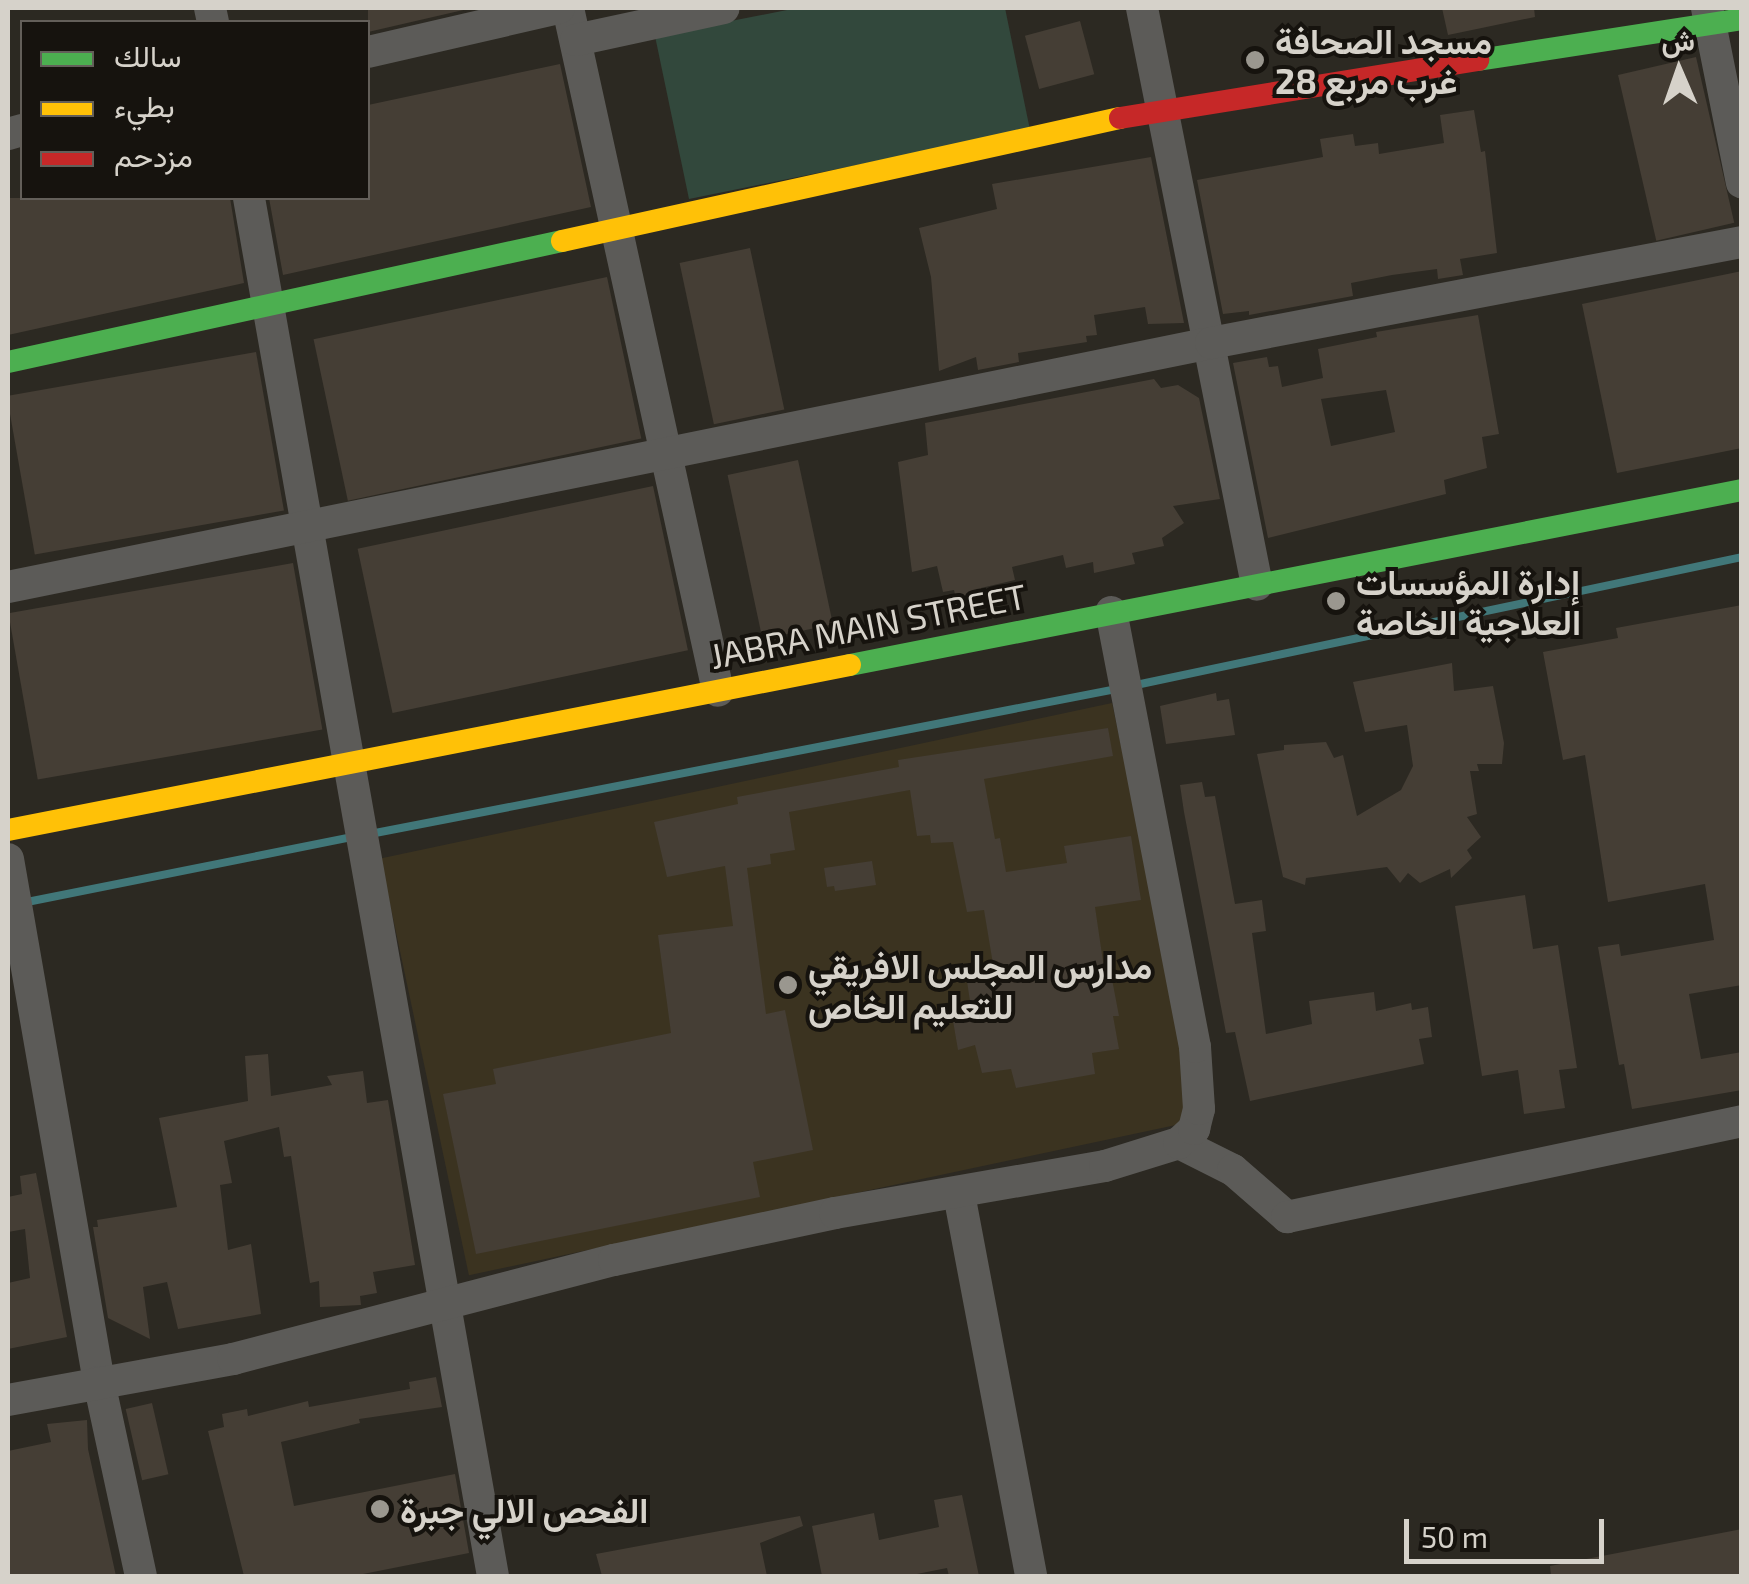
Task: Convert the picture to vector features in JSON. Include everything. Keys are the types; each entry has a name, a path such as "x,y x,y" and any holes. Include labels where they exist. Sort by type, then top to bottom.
{"main road":[{"path":"8,362 1163,108 1720,17"},
{"name":"JABRA MAIN STREET","path":"8,830 1742,490"}],"street":[{"path":"370,52 559,8"},
{"path":"718,691 572,24 724,8"},
{"path":"1142,8 1212,343 1256,585"},
{"path":"1720,17 1742,183"},
{"path":"249,200 272,307 347,764 493,1576"},
{"path":"8,586 1212,343 1742,242"},
{"path":"8,1400 234,1358 444,1301 795,1221 1105,1166 1179,1143 1194,1129 1199,1108 1195,1047 1112,612"},
{"path":"8,858 99,1382 141,1576"},
{"path":"1179,1143 1232,1170 1287,1217 1742,1121"},
{"path":"959,1194 1031,1576"}],"shaded area":[{"name":"مدارس المجلس الافريقي للتعليم الخاص","path":"1112,703 1201,1120 469,1275 380,859"}],"green space":[{"path":"797,8 1005,8 1030,130 689,199 655,36"}],"building":[{"path":"368,8 472,8 370,32"},
{"path":"1442,8 1534,8 1535,17 1448,35"},
{"path":"1080,21 1094,74 1039,89 1025,36"},
{"path":"1696,57 1734,223 1656,241 1618,75"},
{"path":"560,64 591,207 283,275 269,200 370,200 370,105"},
{"path":"1474,110 1481,152 1485,151 1497,253 1460,259 1463,275 1438,279 1437,269 1392,275 1351,283 1353,296 1249,315 1249,311 1223,314 1197,180 1323,157 1320,139 1353,134 1355,146 1378,143 1379,154 1444,143 1440,115"},
{"path":"1151,157 1184,323 1148,324 1145,307 1094,315 1097,335 1086,336 1087,342 1018,353 1019,362 978,370 976,357 939,371 931,277 919,228 997,209 992,184"},
{"path":"8,198 230,200 244,283 8,335"},
{"path":"750,248 784,409 714,424 680,263"},
{"path":"1742,271 1742,448 1617,473 1582,304"},
{"path":"607,277 641,438 348,501 314,339"},
{"path":"1478,315 1499,434 1482,437 1487,468 1444,480 1446,494 1268,538 1233,363 1267,357 1269,367 1278,366 1282,387 1323,378 1318,349 1377,337 1376,332","holes":["1386,390 1395,432 1331,446 1321,399"]},
{"path":"256,352 284,511 35,554 8,396"},
{"path":"1154,379 1161,388 1178,385 1199,398 1220,499 1173,506 1184,523 1162,538 1164,546 1132,553 1135,564 1094,573 1093,562 1066,568 1063,555 1012,567 1015,580 981,588 984,598 957,604 954,590 943,592 937,566 912,572 898,462 928,455 925,423"},
{"path":"798,460 833,624 763,639 728,475"},
{"path":"653,486 688,650 393,713 358,549"},
{"path":"293,563 322,729 38,780 8,613"},
{"path":"1742,605 1742,985 1689,994 1701,1059 1742,1052 1742,1090 1632,1109 1624,1064 1619,1065 1598,947 1619,944 1621,956 1714,940 1705,884 1608,902 1585,755 1563,760 1543,652 1618,638 1616,628"},
{"path":"1452,663 1454,691 1493,686 1504,743 1502,764 1477,764 1479,771 1470,771 1477,814 1467,817 1481,837 1467,850 1472,858 1451,878 1450,869 1420,883 1408,873 1400,883 1387,867 1306,878 1305,885 1283,877 1257,754 1284,750 1284,745 1326,742 1334,758 1343,755 1357,816 1401,790 1413,766 1407,725 1365,732 1353,682"},
{"path":"1216,693 1217,701 1229,699 1235,735 1166,744 1160,706"},
{"path":"1108,728 1113,756 984,779 995,839 1000,838 1006,872 1067,863 1064,846 1131,836 1141,900 1095,907 1105,975 1111,974 1119,1016 1113,1016 1119,1049 1092,1053 1095,1074 1016,1088 1011,1069 982,1073 975,1045 958,1050 950,1003 970,1001 965,968 993,964 984,910 967,912 953,842 931,843 930,835 917,836 910,790 789,812 795,850 770,854 771,864 747,868 766,1014 785,1010 813,1150 753,1162 760,1197 476,1254 443,1094 496,1084 493,1069 671,1033 658,935 733,926 725,866 667,877 654,822 738,804 737,797 899,767 898,760"},
{"path":"1202,782 1205,797 1215,796 1235,904 1262,900 1266,931 1252,933 1266,1034 1312,1024 1309,1001 1374,992 1376,1011 1411,1003 1412,1010 1428,1007 1432,1037 1419,1039 1424,1064 1250,1101 1235,1032 1226,1033 1184,812 1180,785"},
{"path":"872,861 876,885 835,891 834,886 827,887 824,868"},
{"path":"1525,895 1533,949 1558,945 1577,1068 1559,1070 1565,1108 1524,1114 1518,1070 1482,1076 1455,906"},
{"path":"268,1054 271,1096 332,1085 327,1076 363,1071 367,1103 388,1100 415,1265 373,1272 377,1293 360,1296 361,1305 320,1307 319,1281 310,1283 291,1156 284,1157 279,1127 224,1141 232,1183 220,1185 228,1250 251,1244 261,1314 178,1329 167,1282 143,1287 150,1339 108,1318 93,1227 98,1227 97,1220 177,1207 159,1118 248,1101 245,1056"},
{"path":"36,1173 67,1337 8,1349 8,1283 30,1278 25,1229 8,1232 8,1197 22,1194 20,1176"},
{"path":"436,1377 442,1407 359,1419 360,1423 281,1442 294,1506 455,1474 469,1553 353,1576 244,1576 208,1431 224,1427 222,1414 247,1409 248,1416 308,1401 309,1407 410,1389 409,1382"},
{"path":"152,1403 168,1474 142,1480 126,1409"},
{"path":"87,1420 88,1449 116,1576 8,1576 8,1451 51,1442 47,1424"},
{"path":"962,1495 979,1576 949,1576 947,1568 907,1576 822,1576 812,1526 874,1513 879,1540 939,1527 934,1500"},
{"path":"800,1516 803,1526 760,1543 767,1576 602,1576 596,1554"},
{"path":"1742,1529 1742,1576 1551,1576 1550,1566"}],"waterway":[{"path":"1136,685 1742,557"},
{"path":"370,834 1117,689"},
{"path":"22,903 356,836"}],"traffic: fast":[{"path":"1478,60 1742,19"},
{"path":"8,362 562,241"},
{"path":"850,665 1742,490"}],"traffic: slow":[{"path":"562,241 1120,118"},
{"path":"8,830 850,665"}],"traffic: jam":[{"path":"1120,118 1478,60"}],"place":[{"name":"مسجد الصحافة غرب مربع 28","path":"1255,60"},
{"name":"إدارة المؤسسات العلاجية الخاصة","path":"1336,601"},
{"name":"مدارس المجلس الافريقي للتعليم الخاص","path":"788,985"},
{"name":"الفحص الالي جبرة","path":"380,1509"}]}
